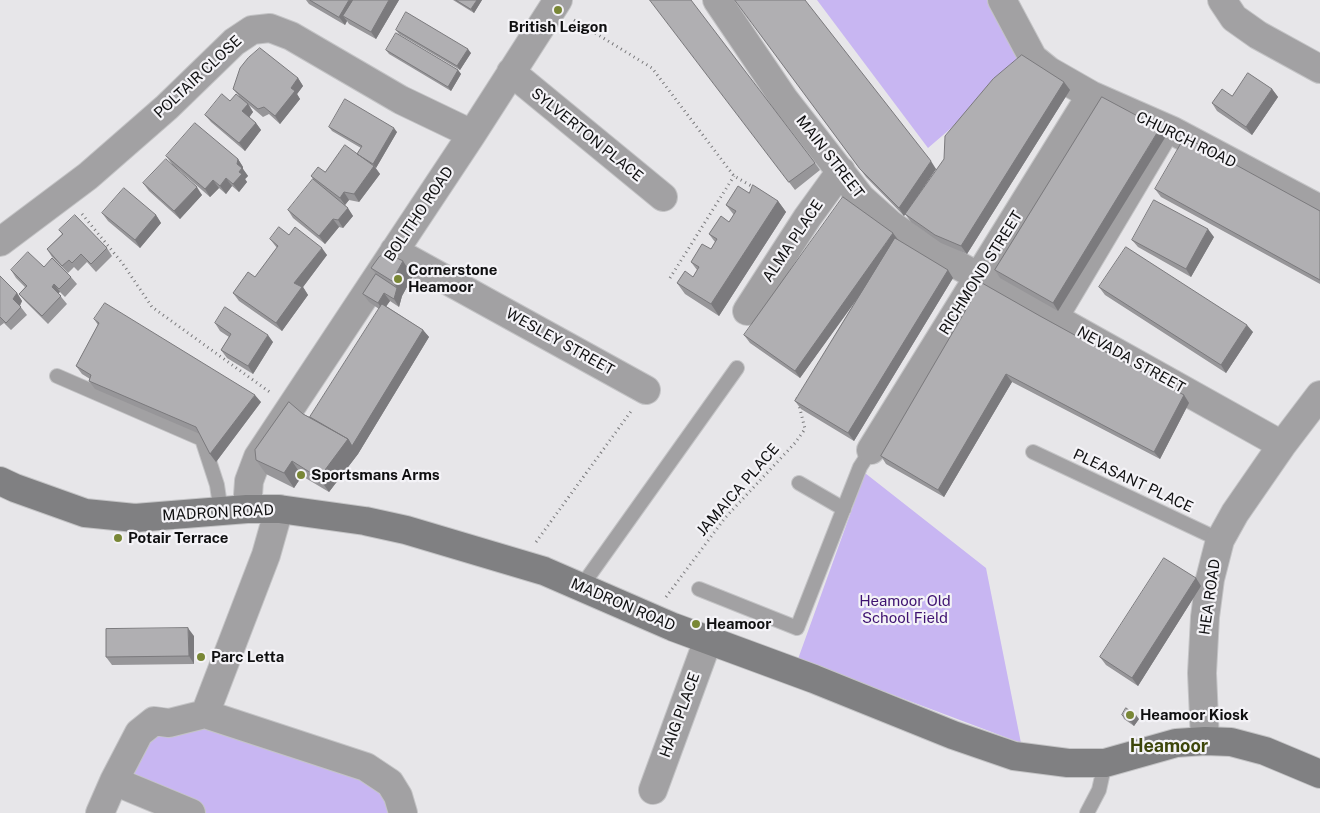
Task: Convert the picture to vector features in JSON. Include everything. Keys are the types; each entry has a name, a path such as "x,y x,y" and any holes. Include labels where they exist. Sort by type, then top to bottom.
{"main road":[{"name":"MADRON ROAD","path":"0,481 85,513 135,518 221,512 247,508 279,509 364,521 406,530 544,571 649,617 953,735 1014,756 1068,763 1105,763 1176,743 1205,740 1231,742 1265,751 1320,774"}],"street":[{"name":"MAIN STREET","path":"717,0 784,99 862,198 890,224 917,243 979,277"},
{"name":"CHURCH ROAD","path":"1002,0 1033,58 1049,71 1091,95 1173,131 1320,209"},
{"path":"1222,0 1234,18 1258,35 1320,69"},
{"name":"BOLITHO ROAD","path":"247,508 249,481 258,458 472,134 555,3"},
{"name":"POLTAIR CLOSE","path":"0,242 88,176 167,106 234,42 252,30 270,28 291,36 401,100 472,134"},
{"name":"SYLVERTON PLACE","path":"510,72 663,197"},
{"name":"RICHMOND STREET","path":"871,450 1091,95"},
{"name":"ALMA PLACE","path":"747,311 840,171"},
{"name":"WESLEY STREET","path":"394,251 646,390"},
{"name":"NEVADA STREET","path":"979,277 1282,445"},
{"name":"HEA ROAD","path":"1205,740 1202,673 1205,617 1210,579 1220,540 1235,513 1320,394"},
{"path":"205,714 266,555 279,509"},
{"name":"HAIG PLACE","path":"653,790 708,640"},
{"path":"100,813 139,733 154,721 169,723 205,714 366,767 390,783 398,796 403,813"},
{"path":"114,781 191,813"}],"lane":[{"path":"1060,321 1173,131"},
{"path":"581,587 737,368"},
{"path":"57,376 202,439 217,485 221,512"},
{"path":"699,589 797,628 860,467 871,450"},
{"name":"PLEASANT PLACE","path":"1033,452 1220,540"},
{"path":"799,483 844,509"},
{"path":"1087,813 1099,790 1105,763"}],"path":[{"path":"555,3 652,68 734,176 758,190"},
{"path":"670,278 734,176"},
{"path":"76,208 118,257 152,307 272,394"},
{"path":"531,549 646,390"},
{"name":"JAMAICA PLACE","path":"649,617 725,518 795,443 805,429 798,397"}],"green space":[{"path":"817,0 992,0 1028,62 928,148"},
{"name":"Heamoor Old School Field","path":"865,473 986,568 1021,743 798,659"},
{"path":"185,720 366,767 403,813 191,813 114,781 139,733"}],"building":[{"path":"310,0 349,0 339,17"},
{"path":"353,0 389,0 371,32 343,16"},
{"path":"456,0 477,0 471,9"},
{"path":"650,0 691,0 815,163 789,182"},
{"path":"735,0 805,0 931,161 899,208 860,169"},
{"path":"406,12 468,49 457,66 396,30"},
{"path":"396,33 458,70 448,87 386,50"},
{"path":"260,48 298,78 291,88 295,91 275,116 264,107 258,109 233,89 240,68"},
{"path":"1022,55 1064,82 961,246 935,235 905,214 944,159 945,136 993,79"},
{"path":"1248,73 1272,89 1246,127 1212,103 1222,89 1232,96"},
{"path":"222,94 230,101 236,94 248,104 242,111 256,123 239,143 205,115"},
{"path":"1102,97 1160,128 1053,303 995,270"},
{"path":"345,99 394,128 373,164 357,154 362,146 329,127"},
{"path":"195,123 238,159 237,164 242,168 239,172 242,174 233,184 226,178 220,186 213,180 205,189 166,156"},
{"path":"1185,137 1320,211 1320,280 1155,189"},
{"path":"345,145 374,166 354,194 344,192 340,198 311,176 318,167 325,172"},
{"path":"166,159 197,187 174,211 143,183"},
{"path":"313,179 348,208 338,220 333,219 319,236 288,210"},
{"path":"753,185 778,201 711,304 677,283 685,271 693,277 699,267 691,262 702,244 711,249 717,239 709,234 721,216 729,222 736,211 726,205 738,186 749,193"},
{"path":"124,188 156,215 135,240 102,213"},
{"path":"843,197 893,233 795,371 744,335"},
{"path":"1154,200 1208,229 1186,269 1132,240"},
{"path":"75,215 107,248 91,264 81,254 72,263 69,260 62,266 47,249 63,234 59,230"},
{"path":"279,227 289,235 295,227 322,248 294,283 302,287 276,323 233,293 248,272 255,277 278,246 270,239"},
{"path":"895,238 948,270 848,433 795,401"},
{"path":"1126,247 1247,325 1221,365 1099,287"},
{"path":"28,252 44,267 52,258 71,277 59,289 54,284 52,287 61,296 42,316 19,294 27,286 11,270"},
{"path":"389,254 403,261 392,281 371,268 379,257"},
{"path":"376,274 397,288 394,299 384,293 378,303 363,294"},
{"path":"0,276 17,293 13,299 21,307 6,323 0,317"},
{"path":"982,283 1184,395 1154,452 1006,374 938,490 881,456"},
{"path":"105,303 255,395 210,454 196,427 89,381 91,375 76,366 99,323 94,319"},
{"path":"382,304 423,330 352,446 348,439 310,417"},
{"path":"225,307 268,335 248,366 221,350 231,334 215,323"},
{"name":"Sportsmans Arms","path":"289,402 303,414 348,439 319,478 292,461 284,473 256,460 255,450"},
{"path":"1164,558 1196,578 1132,678 1100,657"},
{"path":"188,628 189,656 106,657 106,629"},
{"path":"1126,708 1136,715 1131,722 1122,715"}],"place":[{"name":"British Leigon","path":"558,10"},
{"name":"Cornerstone Heamoor","path":"398,279"},
{"name":"Sportsmans Arms","path":"301,475"},
{"name":"Potair Terrace","path":"118,538"},
{"name":"Heamoor","path":"696,624"},
{"name":"Parc Letta","path":"201,657"},
{"name":"Heamoor Kiosk","path":"1130,715"}],"district":[{"name":"Heamoor","path":"1169,746"}]}
